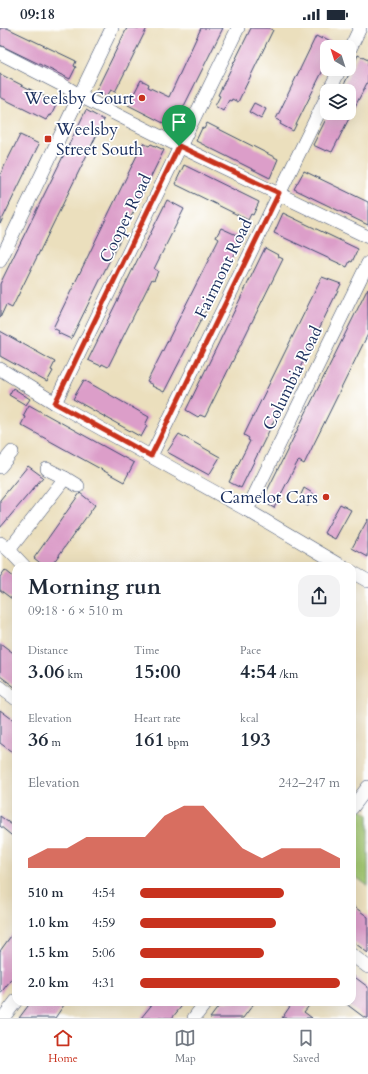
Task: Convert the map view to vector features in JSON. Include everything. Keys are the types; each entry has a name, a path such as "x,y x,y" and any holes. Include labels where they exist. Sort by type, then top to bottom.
{"street":[{"path":"0,261 112,28"},
{"name":"Cooper Road","path":"55,403 179,146 238,28"},
{"path":"354,40 360,28"},
{"path":"0,53 66,87 80,96 179,146 368,237"},
{"name":"Fairmont Road","path":"151,456 320,110"},
{"name":"Columbia Road","path":"247,510 368,263"},
{"path":"0,369 55,403 247,510 335,562"},
{"path":"0,467 12,452"},
{"path":"47,469 78,486"},
{"path":"20,562 5,546 65,478"},
{"path":"356,574 368,581"},
{"path":"0,687 12,696"},
{"path":"356,803 368,787"},
{"path":"356,958 368,967"},
{"path":"3,1018 12,1006"},
{"path":"194,1018 203,1006"}],"green space":[{"path":"361,809 368,815 368,886 356,877 356,816"}],"building":[{"path":"0,28 7,28 76,61 74,66 76,67 70,79 0,45"},
{"path":"127,28 147,28 115,92 111,90 107,96 96,91"},
{"path":"201,28 223,28 173,128 128,105 141,80 149,84 148,87 169,97"},
{"path":"251,28 268,28 273,30 238,102 232,99 231,101 229,100 223,111 215,106 220,96 218,95"},
{"path":"316,36 329,40 320,40 320,76 293,131 280,124 281,122 276,119"},
{"path":"358,55 368,60 368,81 356,105 356,84 344,84 348,76 356,76 356,59"},
{"path":"0,74 57,103 51,116 49,115 46,120 0,97"},
{"path":"254,103 266,109 261,119 249,112"},
{"path":"86,110 104,120 12,308 6,305 0,318 0,284"},
{"path":"326,120 348,120 332,152 313,145"},
{"path":"207,123 278,159 270,178 196,141 202,128 204,129"},
{"path":"20,135 39,144 0,224 0,175"},
{"path":"143,143 149,146 151,144 164,150 71,339 58,333 59,331 53,328"},
{"path":"184,165 259,202 253,215 251,214 248,220 175,184"},
{"path":"304,171 368,202 368,225 294,189"},
{"path":"167,200 184,209 154,269 158,271 154,280 152,279 108,367 102,364 101,366 88,360"},
{"path":"283,213 358,249 352,262 350,261 347,267 274,233"},
{"path":"221,228 243,238 164,392 147,382 219,239 216,237"},
{"path":"265,248 283,259 205,417 200,415 198,417 186,410"},
{"path":"322,277 341,284 241,488 229,482 250,441 248,440 249,438 244,435"},
{"path":"368,288 368,334 304,464 299,461 297,463 274,508 262,501"},
{"path":"0,331 55,362 51,370 53,371 47,382 0,356"},
{"path":"84,380 149,417 145,425 147,426 141,437 73,399"},
{"path":"13,388 30,399 26,405 9,395"},
{"path":"29,405 134,463 124,482 21,425 25,417 23,416"},
{"path":"179,434 220,457 209,475 167,452"},
{"path":"28,466 43,477 0,528 0,500"},
{"path":"304,488 314,494 308,506 298,501"},
{"path":"80,493 95,505 54,562 39,562 34,558"},
{"path":"340,504 351,510 335,539 324,533"},
{"path":"368,519 368,557 352,548"},
{"path":"5,570 12,576 12,599 0,590 0,577"},
{"path":"0,643 12,652 12,685 0,676"},
{"path":"0,710 12,719 12,752 0,743"},
{"path":"0,816 12,825 12,836 0,826"},
{"path":"356,908 368,917 368,953 356,944"},
{"path":"12,934 12,978 0,994 0,951"},
{"path":"356,978 368,987 368,1018 365,1018 349,1006 356,1006"},
{"path":"28,1006 63,1006 55,1018 19,1018"},
{"path":"151,1006 182,1006 172,1018 141,1018"},
{"path":"219,1006 252,1006 243,1018 210,1018"},
{"path":"290,1006 309,1006 304,1012 312,1018 282,1018"}],"place":[{"name":"Weelsby Court","path":"142,98"},
{"name":"Weelsby Street South","path":"48,139"},
{"name":"Camelot Cars","path":"326,497"}],"route":[{"path":"179,146 279,193 151,456 55,403 178,151 179,146"}]}
